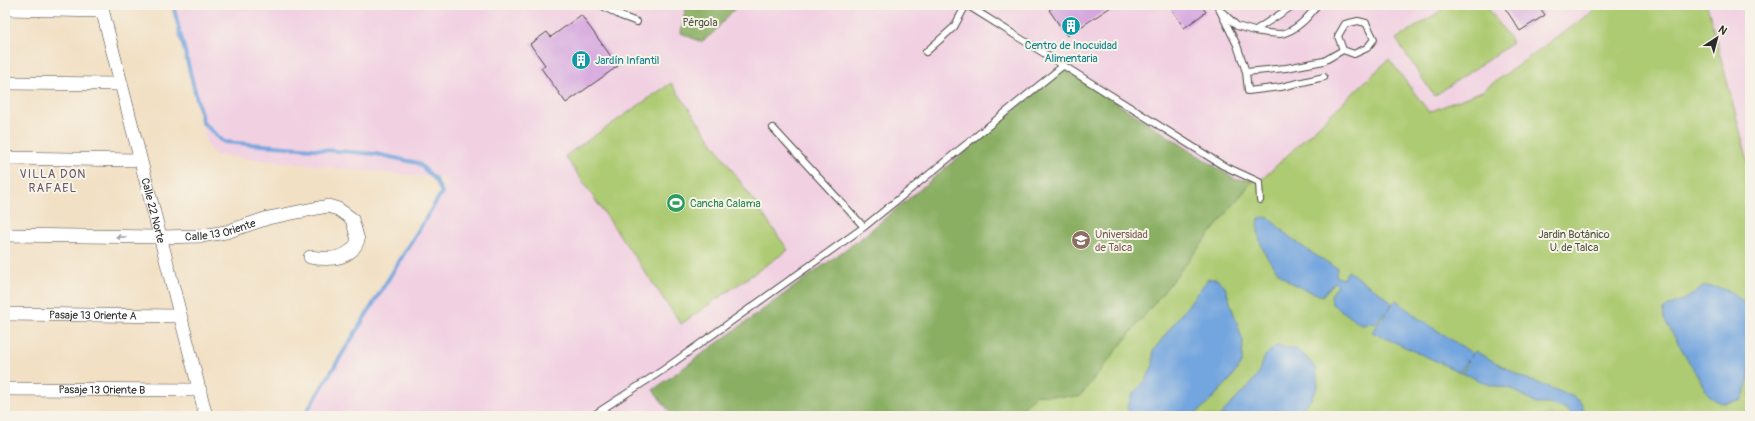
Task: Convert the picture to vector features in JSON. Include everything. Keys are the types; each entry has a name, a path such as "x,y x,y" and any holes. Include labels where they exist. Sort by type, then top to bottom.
{"street":[{"path":"5,9 102,8"},
{"name":"Calle 22 Norte","path":"102,8 206,416"},
{"path":"5,83 121,84"},
{"path":"5,158 140,160"},
{"name":"Calle 13 Oriente","path":"5,234 160,237 201,236 226,232 268,218 328,206 338,209 352,219 358,240 353,249 342,256 325,259 310,257"},
{"name":"Pasaje 13 Oriente A","path":"5,314 180,316"},
{"name":"Pasaje 13 Oriente B","path":"5,389 200,390"}],"lane":[{"path":"601,5 621,16 637,22"},
{"path":"926,52 954,27 966,5 1222,164 1259,182 1260,200"},
{"path":"1254,31 1294,5"},
{"path":"1217,7 1237,26 1254,31 1280,34 1288,31 1309,17 1317,5"},
{"path":"1217,7 1237,45 1246,72 1248,91 1281,87 1324,77"},
{"path":"1358,20 1366,23 1374,39 1367,48 1354,54 1343,50 1338,36 1344,24 1358,20"},
{"path":"1246,72 1286,68 1324,61 1343,50"},
{"path":"592,416 663,370 864,227 1064,65"},
{"path":"773,128 864,227"}],"shaded area":[{"name":"Universidad de Talca","path":"173,5 1750,5 1750,416 304,416 447,183 442,177 434,178 215,155 208,147"}],"green space":[{"name":"Pérgola","path":"686,5 738,5 712,34 701,42 681,33"},
{"path":"1450,5 1486,5 1513,43 1434,96 1396,39"},
{"name":"Jardin Botánico U. de Talca","path":"1602,5 1707,5 1750,169 1750,416 1016,416 1035,395 1079,396 1254,179 1259,182 1389,59 1429,112 1482,91"},
{"path":"1064,69 1236,180 1254,179 1079,397 1035,395 1016,416 673,416 653,390 865,235"},
{"name":"Cancha Calama","path":"671,83 788,250 681,324 565,156"}],"water":[{"path":"1269,217 1276,225 1300,245 1337,268 1336,276 1343,279 1348,271 1387,298 1392,303 1388,310 1396,300 1418,318 1472,353 1470,358 1475,351 1522,377 1572,396 1581,403 1586,416 1575,416 1564,408 1548,404 1536,404 1512,389 1490,385 1462,373 1468,362 1467,360 1460,372 1372,332 1386,313 1384,312 1377,322 1362,325 1332,304 1331,295 1338,285 1335,282 1322,296 1293,284 1278,272 1271,264 1262,246 1259,237 1259,218"},
{"path":"1208,279 1217,279 1225,287 1243,341 1242,362 1230,380 1193,416 1131,416 1127,407 1133,393 1146,380 1153,365 1153,351"},
{"path":"1704,286 1724,289 1739,298 1750,308 1751,355 1749,378 1742,399 1732,402 1724,403 1716,401 1708,394 1664,319 1663,310 1668,306 1689,297"},
{"path":"1276,346 1296,349 1307,358 1316,369 1318,386 1310,401 1292,416 1219,416 1250,385 1260,371 1265,356"}],"building":[{"name":"Centro de Inocuidad Alimentaria","path":"1057,5 1114,5 1067,36 1049,10"},
{"path":"1169,5 1201,5 1206,12 1184,28"},
{"path":"1503,5 1538,5 1545,15 1520,31"},
{"name":"Jardín Infantil","path":"581,15 618,66 566,103 541,68 545,65 530,44 547,32 551,37"}],"waterway":[{"path":"173,5 203,123 224,142 376,154 418,163 434,178 442,192 304,416"}],"place":[{"name":"Centro de Inocuidad Alimentaria","path":"1071,26"},
{"name":"Jardín Infantil","path":"581,60"},
{"name":"Cancha Calama","path":"676,203"},
{"name":"Universidad de Talca","path":"1081,240"}],"district":[{"name":"VILLA DON RAFAEL","path":"53,181"}]}
